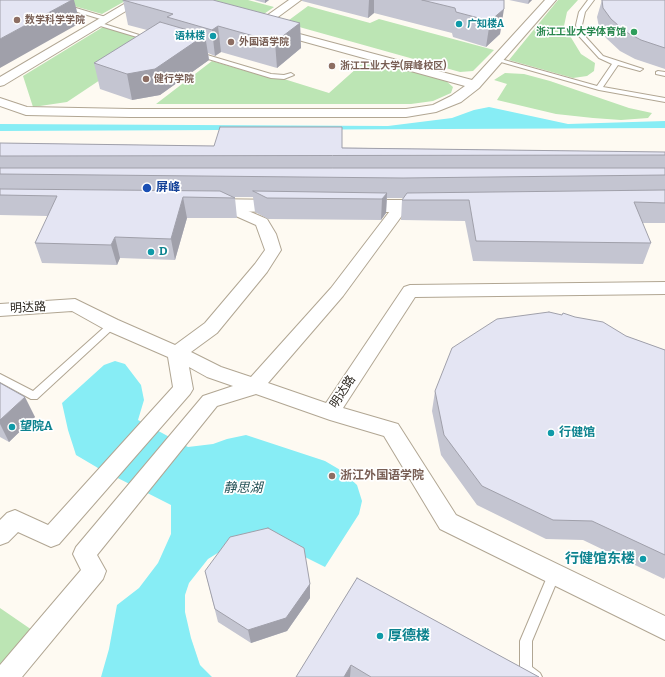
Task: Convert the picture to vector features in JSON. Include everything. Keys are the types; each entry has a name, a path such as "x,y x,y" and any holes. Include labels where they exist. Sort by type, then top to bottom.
{"main road":[{"path":"187,205 305,206"},
{"path":"337,206 449,206"}],"street":[{"path":"0,82 140,0"},
{"path":"259,26 296,0"},
{"path":"0,102 26,111 130,113 406,113 436,108 456,99 475,85 551,0"},
{"path":"244,22 323,47 475,85"},
{"path":"0,535 15,520 51,537 183,389 177,353 211,328 262,268 273,250 262,222 226,206"},
{"path":"6,677 95,571 84,554 210,401 254,387 337,292 401,206"},
{"name":"明达路","path":"0,310 74,306 112,325 177,353 214,372 330,412 410,291 665,288"},
{"path":"330,412 391,430 448,522 665,628"}],"lane":[{"path":"591,0 582,12 579,25 581,35 601,57 616,63 640,69"},
{"path":"56,4 158,42"},
{"path":"187,51 271,76 284,78 291,75"},
{"path":"497,60 599,88 665,100"},
{"path":"599,88 616,63"},
{"path":"658,73 665,74"},
{"path":"0,378 34,396 112,325"},
{"path":"536,677 526,670 526,641 554,574"}],"green space":[{"path":"53,0 127,0 102,14"},
{"path":"193,0 248,0 274,7 258,18"},
{"path":"558,0 578,0 567,12 564,26 581,54 595,63 594,71 587,76 573,78 509,60"},
{"path":"308,6 370,23 379,19 494,50 473,71 460,72 285,23"},
{"path":"103,27 191,54 109,74 67,102 33,107 23,76"},
{"path":"367,59 445,80 453,87 451,93 433,101 411,104 156,104 212,61 270,78 284,79 329,93"},
{"path":"505,73 524,74 550,81 629,108 652,113 648,118 621,120 593,118 556,114 497,100 507,84 494,80"},
{"path":"0,608 32,630 0,667"}],"water":[{"path":"489,107 568,124 665,121 665,128 0,131 0,124 388,126 452,118 474,110"},
{"name":"静思湖","path":"115,361 125,364 141,385 144,400 138,420 188,447 213,444 246,435 325,461 342,471 357,485 362,501 359,514 325,567 293,551 237,541 208,559 189,583 185,595 185,612 191,638 200,665 212,677 101,677 109,649 117,605 139,588 158,563 171,534 171,505 98,468 76,455 68,430 62,403 104,365"}],"building":[{"path":"0,0 72,0 0,39"},
{"path":"123,0 213,0 300,23 275,42 218,26 212,30 167,17 173,14"},
{"path":"422,0 504,0 504,9 490,21 456,12 455,8"},
{"path":"602,0 665,0 665,48 641,40 626,32 611,19 603,8"},
{"path":"160,22 205,35 155,69 127,74 94,63"},
{"path":"220,127 342,127 342,148 665,152 665,155 0,156 0,143 214,146"},
{"path":"0,168 665,168 665,175 403,178 0,174"},
{"path":"0,189 220,191 235,198 183,197 171,239 115,237 111,245 35,243 57,196 0,195"},
{"path":"665,190 665,203 634,202 651,243 476,241 469,200 402,200 407,193"},
{"path":"253,191 387,193 382,199 267,198"},
{"name":"行健馆","path":"549,312 562,315 563,313 575,317 603,322 626,336 665,350 665,555 592,521 553,520 482,486 444,435 435,391 452,348 497,319"},
{"path":"0,383 25,397 0,420"},
{"path":"268,528 304,548 310,584 286,618 248,630 215,609 205,571 230,537"},
{"name":"厚德楼","path":"357,578 539,677 371,677 351,665 344,677 296,677"}],"place":[{"name":"数学科学学院","path":"17,20"},
{"name":"广知楼A","path":"459,24"},
{"name":"浙江工业大学体育馆","path":"634,32"},
{"name":"语林楼","path":"213,36"},
{"name":"外国语学院","path":"231,42"},
{"name":"浙江工业大学(屏峰校区)","path":"332,66"},
{"name":"健行学院","path":"146,79"},
{"name":"屏峰","path":"147,188"},
{"name":"D","path":"151,252"},
{"name":"望院A","path":"12,427"},
{"name":"行健馆","path":"551,433"},
{"name":"浙江外国语学院","path":"332,476"},
{"name":"行健馆东楼","path":"643,559"},
{"name":"厚德楼","path":"380,636"}]}
